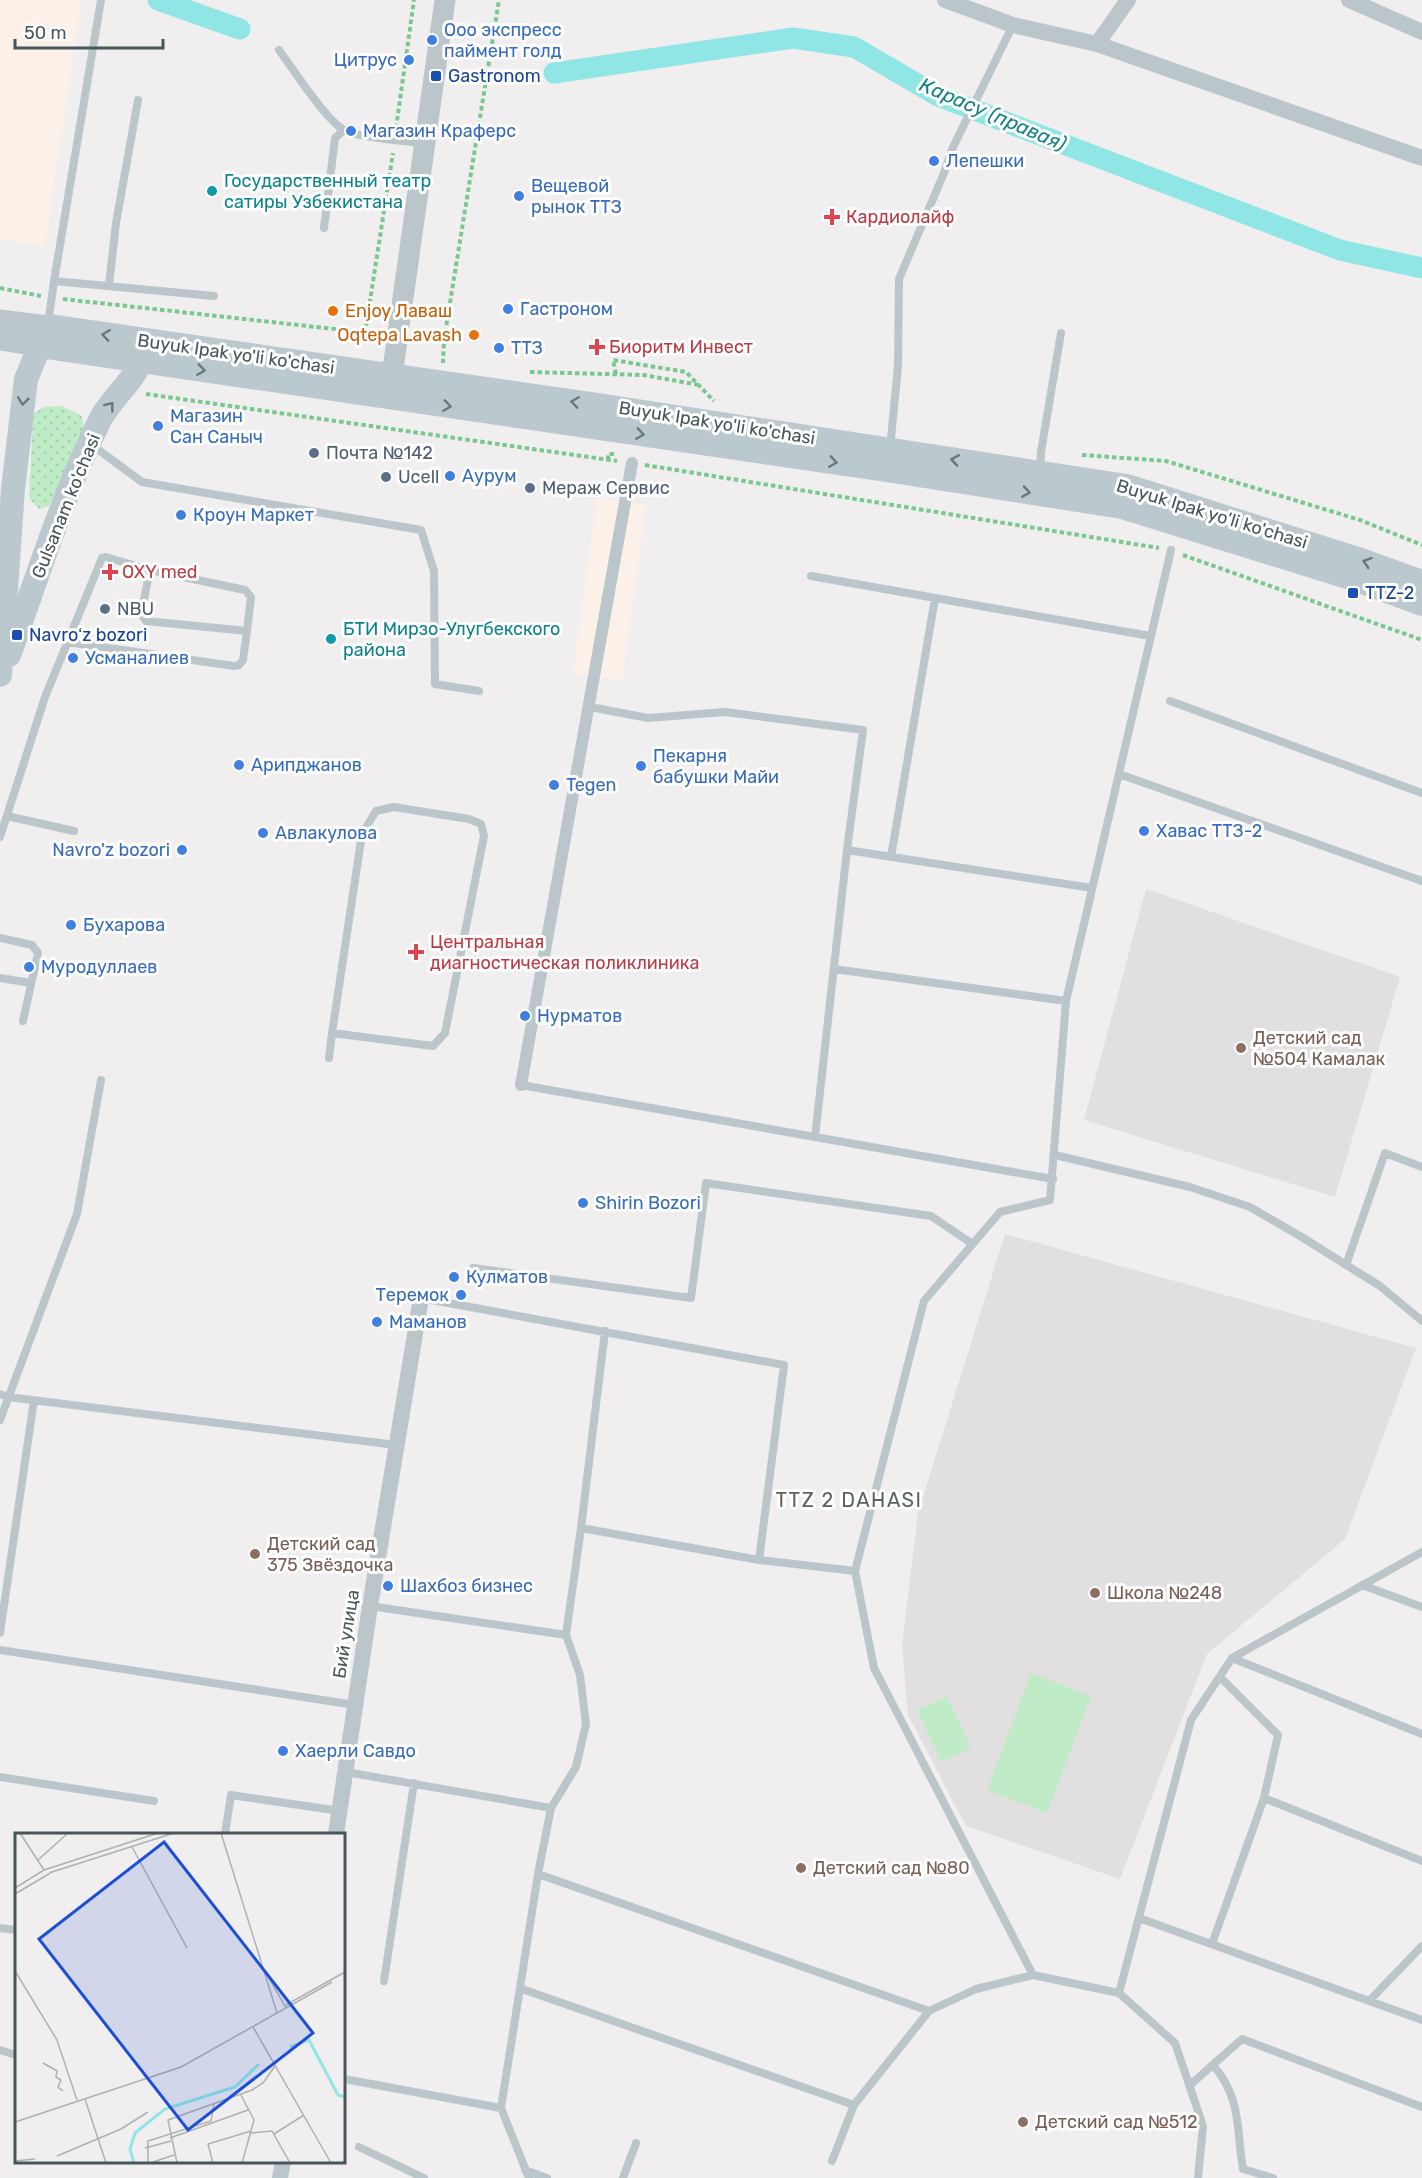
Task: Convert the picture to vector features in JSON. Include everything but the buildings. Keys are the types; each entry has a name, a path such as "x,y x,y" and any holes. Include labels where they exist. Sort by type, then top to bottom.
{"main road":[{"name":"Buyuk Ipak yo'li ko'chasi","path":"44,336 391,387 890,450 1127,486 1361,560 1422,582"},
{"name":"Gulsanam ko'chasi","path":"0,675 13,489 24,390 26,379 44,336"},
{"name":"Gulsanam ko'chasi","path":"0,681 64,504 102,416 122,391 145,351"},
{"name":"Buyuk Ipak yo'li ko'chasi","path":"391,387 1122,507 1357,580 1422,604"}],"street":[{"path":"391,387 445,0"},
{"path":"945,0 1013,25 1097,44 1422,158"},
{"path":"1097,44 1128,0"},
{"path":"1349,0 1422,32"},
{"name":"Buyuk Ipak yo'li ko'chasi","path":"0,320 44,336"},
{"name":"Buyuk Ipak yo'li ko'chasi","path":"0,340 44,336"},
{"path":"521,1085 632,463"},
{"name":"Бий улица","path":"336,1833 370,1606 421,1298"},
{"path":"280,2178 283,2163"}],"lane":[{"path":"44,336 101,0"},
{"path":"890,450 898,366 899,279 953,147 1013,25"},
{"path":"279,50 330,117 344,130 357,135 426,145"},
{"path":"109,285 116,224 138,100"},
{"path":"324,228 335,138 344,130"},
{"path":"54,281 214,296"},
{"path":"1040,473 1041,452 1061,333"},
{"path":"90,444 142,482 421,530 434,571 435,684 479,691"},
{"path":"1033,1975 874,1668 855,1570 924,1301 971,1243 1000,1212 1050,1200 1066,1001 1171,550"},
{"path":"0,837 45,697 67,642 102,558 106,557 150,570 245,590 251,597 243,660 239,665 67,642"},
{"path":"150,570 141,614 146,621 247,631"},
{"path":"810,576 1150,636"},
{"path":"891,857 935,598"},
{"path":"1170,701 1422,793"},
{"path":"590,706 648,718 725,712 863,730 847,850 815,1137"},
{"path":"1119,774 1422,880"},
{"path":"329,1058 332,1033 362,834 376,811 394,807 469,819 481,824 483,836 445,1033 433,1046 332,1033"},
{"path":"7,816 74,831"},
{"path":"847,850 1092,888"},
{"path":"0,938 32,945 38,953 23,1021"},
{"path":"834,969 1066,1001"},
{"path":"0,978 31,983"},
{"path":"0,1420 4,1396 77,1214 101,1080"},
{"path":"521,1085 1053,1179"},
{"path":"1346,1265 1385,1154 1422,1167"},
{"path":"1055,1155 1190,1187 1250,1207 1380,1286 1422,1321"},
{"path":"473,1268 691,1298 706,1183 931,1215 971,1243"},
{"path":"421,1298 784,1365 759,1560"},
{"path":"547,2178 527,2174 501,2108 522,1989 538,1874 551,1808 576,1767 586,1724 580,1675 566,1635 605,1331"},
{"path":"4,1396 396,1445"},
{"path":"0,1633 34,1400"},
{"path":"581,1528 759,1560 855,1570"},
{"path":"1119,1993 1191,1720 1232,1658 1422,1552"},
{"path":"1362,1586 1422,1607"},
{"path":"370,1606 566,1635"},
{"path":"0,1650 355,1705"},
{"path":"1232,1658 1422,1734"},
{"path":"1212,1944 1264,1798 1278,1735 1220,1677"},
{"path":"346,1772 551,1808"},
{"path":"0,1777 154,1801"},
{"path":"384,1981 414,1784"},
{"path":"225,1833 231,1795 340,1810"},
{"path":"1264,1798 1422,1861"},
{"path":"538,1874 929,2011"},
{"path":"1139,1918 1422,2020"},
{"path":"0,1928 15,1930"},
{"path":"1369,2001 1422,1946"},
{"path":"832,2161 854,2105 929,2011 976,1989 1033,1975 1119,1993 1175,2043 1203,2126 1198,2178"},
{"path":"522,1989 854,2105"},
{"path":"1190,2085 1242,2039 1422,2107"},
{"path":"0,2050 15,2055"},
{"path":"1213,2065 1225,2080 1237,2112 1243,2169 1273,2178"},
{"path":"345,2079 501,2108"},
{"path":"623,2178 636,2143"},
{"path":"359,2147 424,2178"}],"path":[{"path":"365,333 414,0"},
{"path":"443,367 444,340 499,0"},
{"path":"0,288 52,298 444,340"},
{"path":"520,372 644,375 699,385"},
{"path":"122,391 632,463 1171,550 1422,640"},
{"path":"608,454 608,460"},
{"path":"654,467 656,459"}],"shaded area":[{"path":"0,0 81,0 45,246 0,239"},
{"path":"597,498 646,505 622,680 573,674"},
{"name":"Детский сад №504 Камалак","path":"1146,889 1400,977 1335,1197 1084,1120"},
{"name":"Школа №248","path":"1005,1234 1416,1348 1345,1539 1207,1654 1120,1879 966,1826 908,1715 902,1646 918,1513"}],"green space":[{"path":"61,406 81,415 84,426 76,449 49,506 39,509 29,498 33,414 44,407"},
{"path":"1031,1673 1091,1696 1047,1813 987,1790"},
{"path":"947,1696 971,1748 941,1762 917,1710"}],"waterway":[{"name":"Карасу (правая)","path":"158,0 240,29"},
{"name":"Карасу (правая)","path":"554,73 793,38 854,47 938,96 1340,250 1422,268"}],"place":[{"name":"Ооо экспресс паймент голд","path":"432,40"},
{"name":"Цитрус","path":"409,60"},
{"name":"Gastronom","path":"436,76"},
{"name":"Магазин Краферс","path":"351,131"},
{"name":"Лепешки","path":"934,161"},
{"name":"Государственный театр сатиры Узбекистана","path":"212,191"},
{"name":"Вещевой рынок ТТЗ","path":"519,196"},
{"name":"Кардиолайф","path":"832,217"},
{"name":"Гастроном","path":"508,309"},
{"name":"Enjoy Лаваш","path":"333,311"},
{"name":"Oqtepa Lavash","path":"474,335"},
{"name":"Биоритм Инвест","path":"597,347"},
{"name":"ТТЗ","path":"499,348"},
{"name":"Магазин Сан Саныч","path":"158,426"},
{"name":"Почта №142","path":"314,453"},
{"name":"Аурум","path":"450,476"},
{"name":"Ucell","path":"386,477"},
{"name":"Мераж Сервис","path":"530,488"},
{"name":"Кроун Маркет","path":"181,515"},
{"name":"OXY med","path":"110,572"},
{"name":"TTZ-2","path":"1353,593"},
{"name":"NBU","path":"105,609"},
{"name":"Navroʻz bozori","path":"17,635"},
{"name":"БТИ Мирзо-Улугбекского района","path":"331,639"},
{"name":"Усманалиев","path":"73,658"},
{"name":"Арипджанов","path":"239,765"},
{"name":"Пекарня бабушки Майи","path":"641,766"},
{"name":"Tegen","path":"554,785"},
{"name":"Хавас ТТЗ-2","path":"1144,831"},
{"name":"Авлакулова","path":"263,833"},
{"name":"Navro'z bozori","path":"182,850"},
{"name":"Бухарова","path":"71,925"},
{"name":"Центральная диагностическая поликлиника","path":"416,952"},
{"name":"Муродуллаев","path":"29,967"},
{"name":"Нурматов","path":"525,1016"},
{"name":"Детский сад №504 Камалак","path":"1241,1048"},
{"name":"Shirin Bozori","path":"583,1203"},
{"name":"Кулматов","path":"454,1277"},
{"name":"Теремок","path":"461,1295"},
{"name":"Маманов","path":"377,1322"},
{"name":"Детский сад 375 Звёздочка","path":"255,1554"},
{"name":"Шахбоз бизнес","path":"388,1586"},
{"name":"Школа №248","path":"1095,1593"},
{"name":"Хаерли Савдо","path":"283,1751"},
{"name":"Детский сад №80","path":"801,1868"},
{"name":"Детский сад №512","path":"1023,2122"}],"district":[{"name":"TTZ 2 DAHASI","path":"849,1500"}]}
